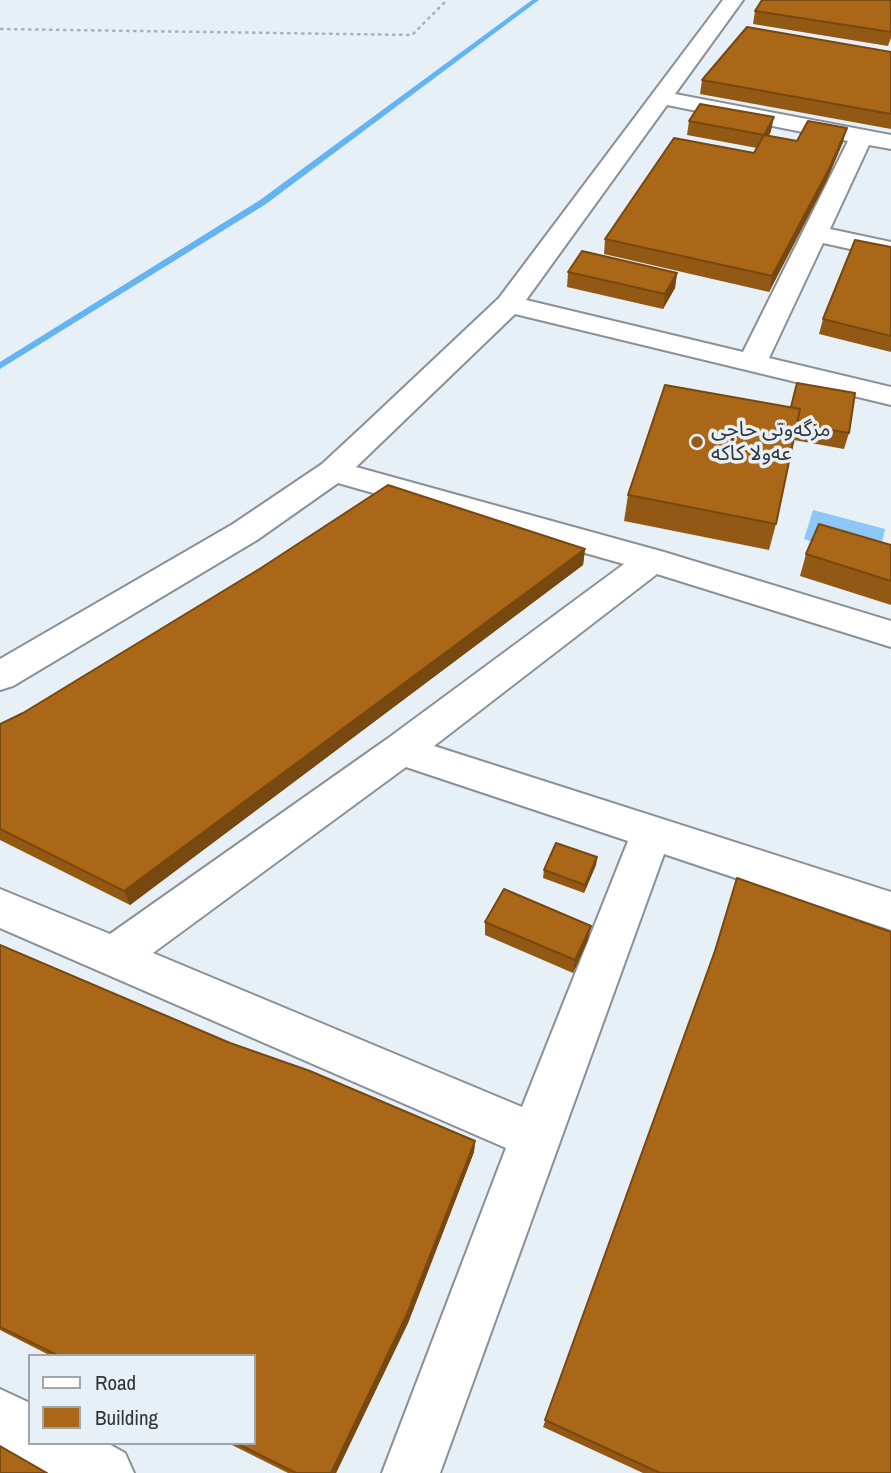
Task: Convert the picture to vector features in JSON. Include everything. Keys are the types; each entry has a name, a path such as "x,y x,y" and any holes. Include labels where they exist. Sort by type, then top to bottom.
{"street":[{"path":"0,676 245,532 333,471 509,304 663,98 728,29 733,0"},
{"path":"663,98 891,142"},
{"path":"752,363 862,136"},
{"path":"815,234 891,250"},
{"path":"509,304 891,396"},
{"path":"333,471 653,560 891,634"},
{"path":"113,957 401,750 653,560"},
{"path":"401,750 891,911"},
{"path":"411,1473 535,1136 652,832"},
{"path":"0,908 535,1136"},
{"path":"0,1417 28,1432"},
{"path":"54,1445 105,1473"}],"path":[{"path":"0,29 412,35 447,0"}],"shaded area":[{"path":"813,510 885,529 877,564 804,539"}],"building":[{"path":"762,0 891,0 891,32 755,11"},
{"path":"747,27 891,52 891,114 702,80"},
{"path":"700,104 774,117 764,135 689,121"},
{"path":"808,121 847,128 830,167 772,276 605,239 674,138 754,153 764,135 797,141"},
{"path":"855,240 891,247 891,336 823,319"},
{"path":"582,251 677,273 665,294 568,272"},
{"path":"797,383 855,393 849,433 797,424 800,409 791,407"},
{"path":"665,385 800,409 776,524 628,495"},
{"path":"388,485 585,549 124,891 0,829 0,724 23,713 261,568"},
{"path":"819,524 891,545 891,581 806,554"},
{"path":"556,843 597,857 585,885 544,870"},
{"path":"737,878 891,932 891,1473 660,1473 545,1420 715,951"},
{"path":"504,889 591,926 575,960 485,922"},
{"path":"0,945 230,1043 310,1071 475,1141 407,1314 331,1473 296,1473 240,1445 256,1445 256,1354 55,1354 0,1327"},
{"path":"0,1446 47,1473 0,1473"}],"waterway":[{"path":"0,366 263,202 536,0"}],"place":[{"name":"مزگەوتی حاجی عەولا کاکە","path":"697,442"}]}
